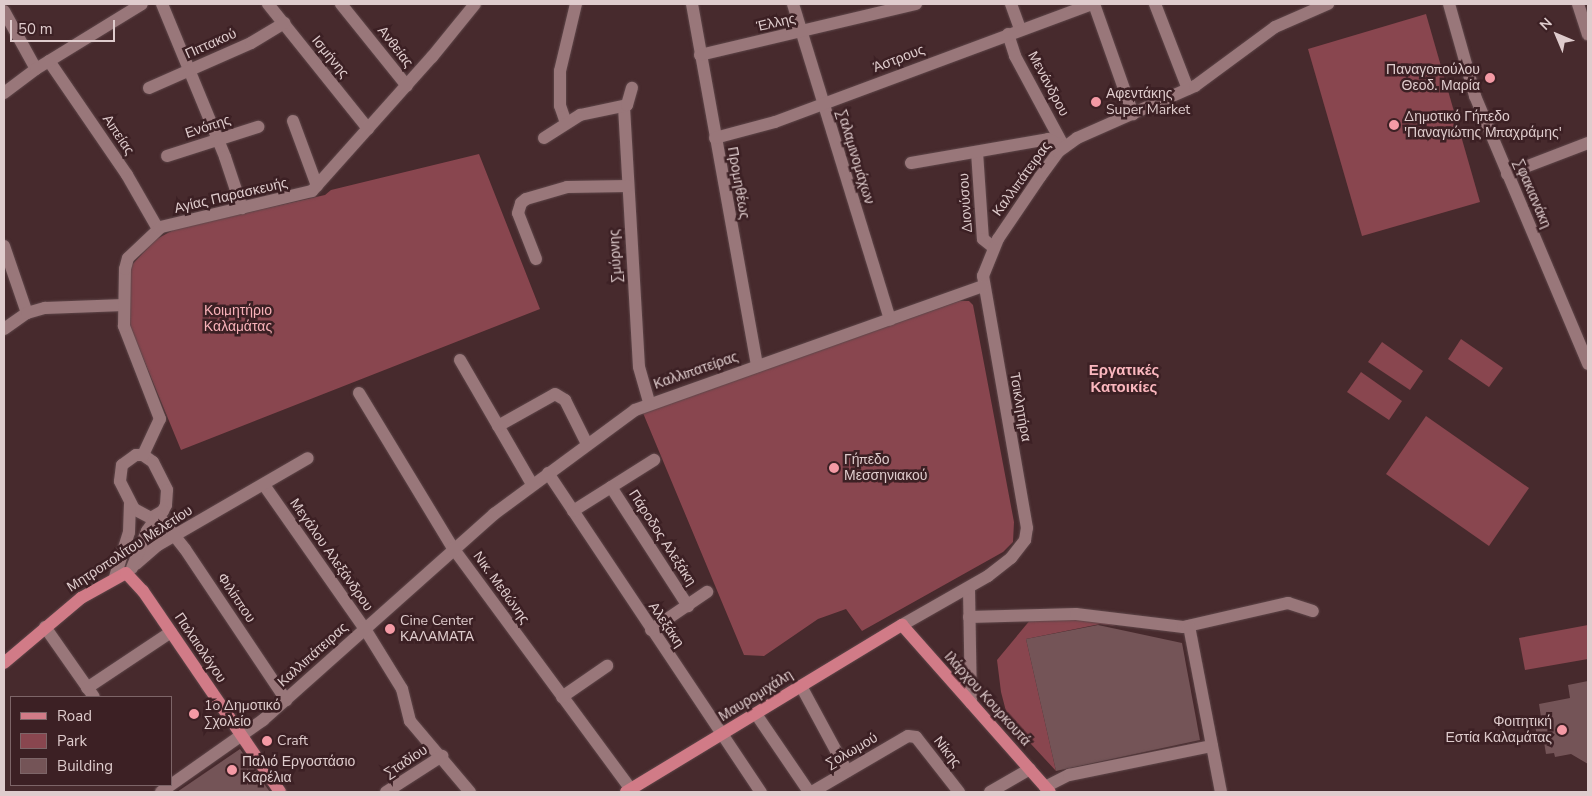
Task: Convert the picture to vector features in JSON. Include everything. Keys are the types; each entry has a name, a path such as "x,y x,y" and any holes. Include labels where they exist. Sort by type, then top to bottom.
{"main road":[{"name":"Μητροπολίτου Μελετίου","path":"4,663 81,598 124,573"},
{"name":"Παλαιολόγου","path":"124,573 143,591 280,792"},
{"name":"Μαυρομιχάλη","path":"630,791 902,625"},
{"name":"Ιλάρχου Κουρκουτά","path":"902,625 1048,789"}],"street":[{"path":"4,93 36,69 142,4"},
{"path":"162,4 218,139 242,208"},
{"name":"Ισμήνης","path":"268,4 368,129"},
{"name":"Ανθείας","path":"341,4 407,86"},
{"name":"Αγίας Παρασκευής","path":"158,229 301,195 317,186 407,86 475,4"},
{"path":"566,123 560,106 560,71 576,4"},
{"name":"Προμηθέως","path":"692,4 757,366"},
{"name":"Σαλαμινομάχων","path":"793,4 890,319"},
{"name":"Έλλης","path":"700,55 916,4"},
{"path":"1011,4 1020,29"},
{"path":"1093,4 1133,114"},
{"name":"Άστρους","path":"715,138 752,130 1020,29 1093,4"},
{"path":"1155,4 1188,89"},
{"name":"Καλλιπάτειρας","path":"983,286 984,270 993,247 1040,177 1064,147 1084,134 1188,89 1275,27 1328,4"},
{"name":"Σφακιανάκη","path":"1448,4 1468,77 1588,364"},
{"path":"1578,4 1588,34"},
{"path":"4,11 9,31 36,69"},
{"name":"Πιττακού","path":"149,88 250,42 284,23"},
{"name":"Μενάνδρου","path":"1008,34 1015,56 1064,147"},
{"name":"Αιπείας","path":"49,61 127,175 158,229"},
{"path":"544,138 566,123 589,112 624,106 630,102 632,88"},
{"name":"Σμύρνης","path":"624,106 639,367 649,403"},
{"path":"293,121 317,186"},
{"name":"Ενόπης","path":"167,156 258,127"},
{"path":"911,163 1048,139 1064,147"},
{"path":"1507,174 1588,143"},
{"name":"Διονύσου","path":"977,152 983,239 993,247"},
{"path":"536,259 518,213 526,199 567,187 628,186"},
{"path":"143,455 160,419 124,326 126,260 158,229"},
{"path":"4,246 27,313"},
{"name":"Καλλιπατείρας","path":"453,548 548,472 649,403 983,286"},
{"name":"Τσικλητήρα","path":"969,589 1010,558 1022,546 1027,534 983,286"},
{"path":"4,329 27,313 63,305 124,305"},
{"path":"460,360 532,484"},
{"name":"Νικ. Μεθώνης","path":"359,393 453,548 630,791"},
{"path":"498,426 556,394 564,400 587,444"},
{"path":"143,455 153,462 167,490 166,505 147,531 124,573 130,504 119,473 129,458 143,455"},
{"name":"Μητροπολίτου Μελετίου","path":"124,573 146,553 173,536 308,458"},
{"path":"573,511 654,460"},
{"name":"Αλεξάκη","path":"548,472 651,630 761,792"},
{"name":"Μεγάλου Αλεξάνδρου","path":"264,485 365,629 402,689 410,722 442,756 470,792"},
{"name":"Πάροδος Αλεξάκη","path":"610,487 688,606"},
{"path":"130,504 145,517 158,515"},
{"name":"Φιλίππου","path":"158,515 185,549 286,700"},
{"name":"Καλλιπάτειρας","path":"172,784 242,736 286,700 453,548"},
{"path":"902,625 969,589 971,703"},
{"path":"651,630 707,592"},
{"path":"969,617 1076,614 1189,626 1288,603 1314,611"},
{"path":"1189,626 1221,792"},
{"path":"45,627 90,692 171,632"},
{"path":"562,697 607,666"},
{"path":"801,686 847,771"},
{"path":"756,714 810,792"},
{"name":"Σολωμού","path":"810,792 908,736"},
{"name":"Νίκης","path":"908,736 916,737 959,792"},
{"path":"1048,789 1069,775 1212,746"},
{"name":"Σταδίου","path":"386,792 442,756"},
{"path":"990,792 1030,769"}],"green space":[{"name":"Δημοτικό Γήπεδο 'Παναγιώτης Μπαχράμης'","path":"1426,14 1480,202 1362,236 1308,49"},
{"name":"Κοιμητήριο Καλαμάτας","path":"479,154 540,309 181,450 129,324 130,267 155,240 175,229 325,195 331,190"},
{"name":"Γήπεδο Μεσσηνιακού","path":"959,301 969,301 973,305 1014,522 1013,542 1003,552 862,631 846,609 818,619 764,656 744,655 643,413"},
{"path":"1461,339 1503,368 1489,387 1448,359"},
{"path":"1382,342 1423,371 1410,390 1368,362"},
{"path":"1361,372 1402,401 1389,420 1347,392"},
{"path":"1426,416 1529,488 1489,546 1386,474"},
{"path":"1031,619 1093,620 1116,626 1100,624 1026,639 1056,771 1008,719 1001,692 997,660"},
{"path":"1588,625 1588,659 1525,670 1519,638"}],"building":[{"path":"1098,625 1182,643 1200,740 1056,771 1026,639"},
{"name":"Φοιτητική Εστία Καλαμάτας","path":"1588,681 1588,764 1571,754 1555,757 1554,753 1546,754 1544,742 1538,743 1534,718 1541,717 1539,704 1570,698 1568,685"},
{"name":"Παλιό Εργοστάσιο Καρέλια","path":"240,749 270,792 177,792"}],"place":[{"name":"Παναγοπούλου Θεοδ. Μαρία","path":"1490,78"},
{"name":"Αφεντάκης Super Market","path":"1096,102"},
{"name":"Δημοτικό Γήπεδο 'Παναγιώτης Μπαχράμης'","path":"1394,125"},
{"name":"Γήπεδο Μεσσηνιακού","path":"834,468"},
{"name":"Cine Center ΚΑΛΑΜΑΤΑ","path":"390,629"},
{"name":"1o Δημοτικό Σχολείο","path":"194,714"},
{"name":"Φοιτητική Εστία Καλαμάτας","path":"1562,730"},
{"name":"Craft","path":"267,741"},
{"name":"Παλιό Εργοστάσιο Καρέλια","path":"232,770"}],"district":[{"name":"Εργατικές Κατοικίες","path":"1124,378"}]}
